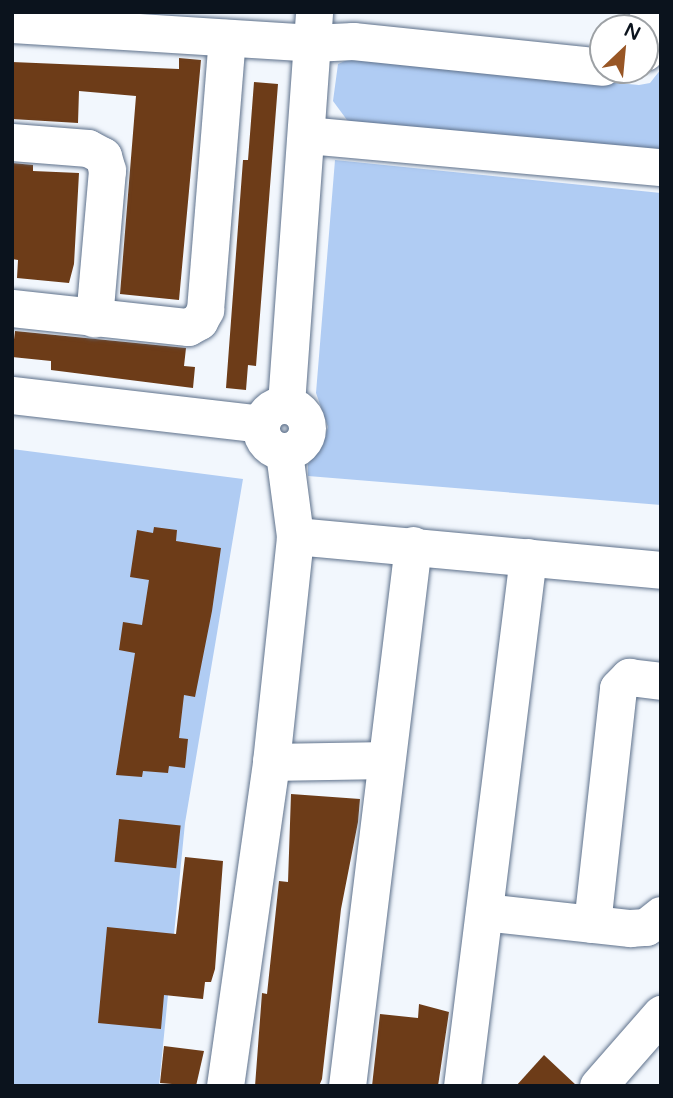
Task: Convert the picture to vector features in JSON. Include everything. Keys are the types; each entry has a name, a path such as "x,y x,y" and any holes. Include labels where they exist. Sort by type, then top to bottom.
{"street":[{"path":"12,24 183,24 227,38 313,28 353,41 589,66"},
{"path":"225,1086 271,762 295,536 284,452 265,442 273,414 307,135 313,28"},
{"path":"12,308 188,327 203,316 227,38"},
{"path":"307,135 661,167"},
{"path":"12,142 88,148 103,156 107,170 94,318"},
{"path":"12,395 273,414"},
{"path":"295,536 661,570"},
{"path":"347,1086 413,545"},
{"path":"462,1086 528,557"},
{"path":"592,924 621,673 629,677 661,681"},
{"path":"271,762 386,760"},
{"path":"484,912 641,928 661,915"},
{"path":"598,1086 661,1014"}],"shaded area":[{"path":"352,58 589,80 589,84 639,85 659,84 661,69 661,151 356,124 347,120 333,101 338,64"},
{"path":"335,160 661,193 661,505 308,476 308,464 321,448 328,427 316,393"},
{"path":"12,449 243,479 185,823 159,1086 12,1086"}],"building":[{"path":"179,58 201,60 179,300 120,294 136,96 79,91 78,123 12,119 12,62 179,69"},
{"path":"254,82 278,84 256,366 248,365 246,390 226,388 243,160 248,160"},
{"path":"12,163 33,165 33,171 79,173 74,264 69,283 17,278 18,260 12,259"},
{"path":"15,331 186,348 184,366 195,367 193,388 51,370 51,361 12,357"},
{"path":"154,527 177,530 176,541 221,548 212,611 195,697 184,695 179,738 188,739 185,768 169,766 168,773 143,771 142,777 116,775 135,653 119,650 123,622 142,625 149,580 130,577 137,530 153,533"},
{"path":"291,794 360,799 358,822 341,909 322,1079 319,1086 255,1086 262,993 267,994 279,881 288,882"},
{"path":"119,819 181,825 176,868 115,862"},
{"path":"185,857 223,861 215,969 211,982 205,982 203,999 164,995 161,1029 98,1023 107,927 176,934"},
{"path":"419,1004 449,1012 438,1086 372,1086 380,1014 418,1018"},
{"path":"164,1046 204,1051 196,1086 160,1083"},
{"path":"544,1055 577,1086 516,1086"}]}
